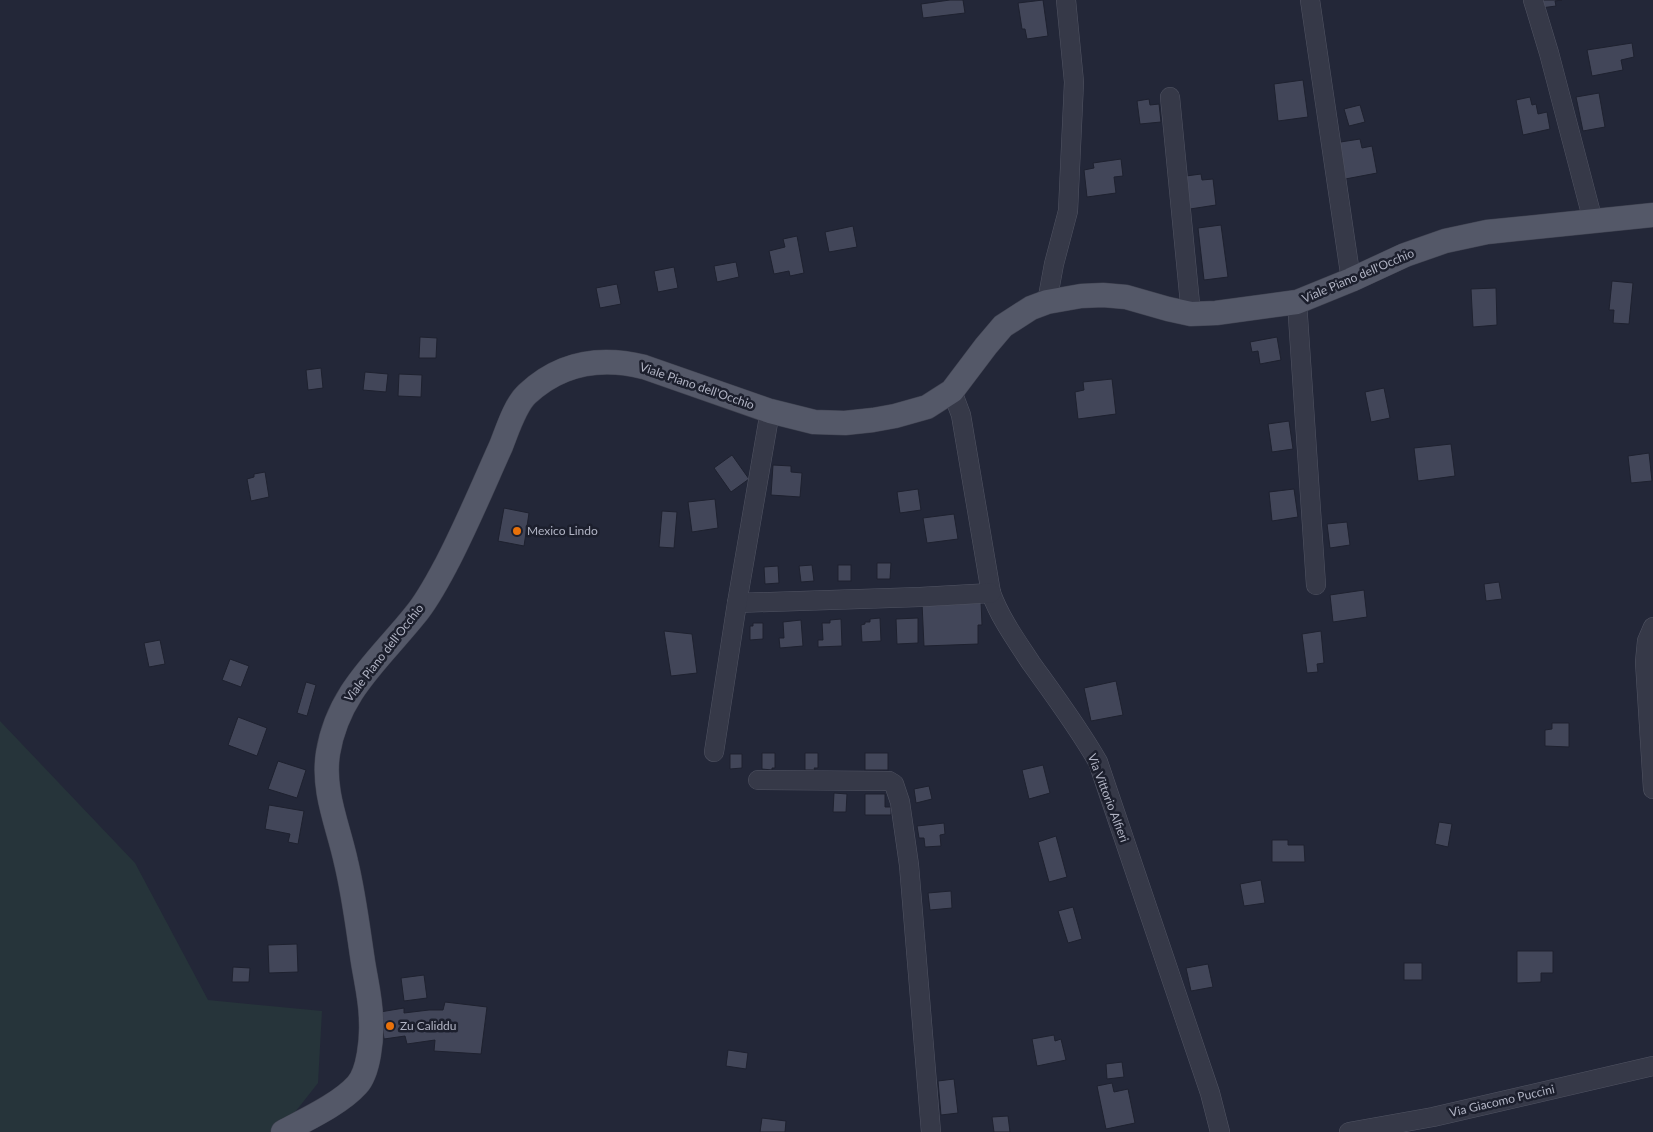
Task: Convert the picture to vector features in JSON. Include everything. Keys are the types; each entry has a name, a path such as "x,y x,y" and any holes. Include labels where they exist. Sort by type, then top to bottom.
{"main road":[{"name":"Viale Piano dell'Occhio","path":"283,1132 345,1096 358,1084 366,1068 370,1042 371,1020 351,885 328,796 326,774 328,751 334,727 343,704 355,687 417,613 445,566 524,397 546,378 590,362 626,363 644,367 770,411 814,422 845,423 873,420 927,407 952,391 1003,326 1031,308 1046,302 1081,296 1103,295 1126,297 1191,314 1216,313 1297,302 1405,255 1445,241 1487,232 1653,215"}],"street":[{"path":"1046,302 1068,211 1074,82 1066,0"},
{"path":"1310,0 1351,280"},
{"path":"1533,0 1549,53 1593,221"},
{"path":"1170,97 1191,314"},
{"path":"1297,302 1316,585"},
{"name":"Via Vittorio Alfieri","path":"952,391 961,415 991,593 998,611 1013,636 1087,743 1098,762 1210,1093 1220,1132"},
{"path":"714,752 770,411"},
{"path":"737,603 991,593"},
{"path":"1653,627 1647,641 1646,656 1653,789"},
{"path":"758,780 889,781 894,784 898,792 906,834 931,1132"},
{"name":"Via Giacomo Puccini","path":"1350,1132 1433,1117 1653,1066"}],"shaded area":[{"path":"0,721 135,863 208,1000 322,1011 318,1083 292,1116 302,1132 0,1132"}],"building":[{"path":"963,0 965,13 923,18 921,4"},
{"path":"1043,0 1048,36 1027,39 1025,29 1022,29 1018,3"},
{"path":"1540,0 1562,0 1555,1 1556,6 1541,8"},
{"path":"1632,43 1634,57 1621,60 1623,70 1592,76 1587,50"},
{"path":"1303,80 1308,117 1278,121 1274,84"},
{"path":"1599,93 1605,127 1583,131 1576,97"},
{"path":"1530,97 1532,105 1536,104 1538,114 1547,112 1550,129 1523,135 1516,100"},
{"path":"1149,99 1150,105 1159,104 1161,122 1140,124 1137,101"},
{"path":"1360,105 1365,122 1349,126 1344,109"},
{"path":"1360,139 1362,148 1372,146 1377,173 1340,180 1334,143"},
{"path":"1121,159 1123,176 1114,177 1116,193 1087,197 1084,170 1094,168 1093,163"},
{"path":"1201,174 1202,180 1213,179 1216,205 1190,209 1186,176"},
{"path":"1221,225 1228,277 1204,280 1198,228"},
{"path":"853,226 857,247 829,252 825,232"},
{"path":"797,236 804,273 790,276 789,271 774,274 769,251 785,247 783,239"},
{"path":"736,262 739,277 717,282 714,266"},
{"path":"674,267 678,288 658,292 654,271"},
{"path":"1612,281 1633,283 1629,324 1613,323 1614,310 1609,310"},
{"path":"617,284 621,304 600,308 596,288"},
{"path":"1496,288 1497,325 1473,327 1471,289"},
{"path":"420,337 437,338 436,358 419,358"},
{"path":"1277,337 1281,360 1260,364 1258,351 1252,352 1250,342"},
{"path":"321,368 323,388 308,390 306,370"},
{"path":"365,372 388,374 386,392 363,390"},
{"path":"399,374 422,375 421,397 398,396"},
{"path":"1112,379 1116,414 1078,419 1075,392 1084,390 1083,382"},
{"path":"1384,388 1390,418 1371,422 1365,392"},
{"path":"1289,421 1293,449 1272,452 1268,424"},
{"path":"1451,444 1455,476 1418,481 1414,448"},
{"path":"1649,453 1652,481 1631,483 1628,456"},
{"path":"732,455 749,479 731,492 714,468"},
{"path":"773,465 791,466 791,472 802,473 800,497 771,495"},
{"path":"265,472 269,497 251,501 247,479 254,477 254,474"},
{"path":"918,489 921,510 900,513 897,492"},
{"path":"1294,489 1298,517 1272,521 1269,492"},
{"path":"715,499 718,528 692,532 688,502"},
{"path":"504,508 529,513 524,546 498,541"},
{"path":"662,511 677,512 674,548 659,547"},
{"path":"954,514 958,539 927,543 923,518"},
{"path":"1347,522 1350,545 1330,548 1327,524"},
{"path":"877,563 891,563 890,579 877,579"},
{"path":"812,565 814,581 801,582 799,566"},
{"path":"838,565 851,565 851,581 838,581"},
{"path":"778,566 779,583 765,584 764,567"},
{"path":"1499,582 1502,599 1486,601 1484,584"},
{"path":"1364,590 1367,617 1333,622 1330,595"},
{"path":"981,601 982,625 978,625 978,644 924,646 922,603"},
{"path":"880,618 881,641 862,642 861,625 865,624 865,622 870,622 870,619"},
{"path":"918,618 918,643 897,644 896,619"},
{"path":"841,619 842,646 818,647 818,640 823,640 822,623 830,623 830,620"},
{"path":"801,620 803,646 780,648 779,638 784,638 783,622"},
{"path":"753,623 763,623 763,639 750,640 750,626 753,626"},
{"path":"664,631 692,634 697,673 671,676"},
{"path":"1321,631 1324,663 1317,664 1318,672 1307,673 1302,634"},
{"path":"160,640 165,664 149,667 144,643"},
{"path":"230,659 249,666 241,687 222,680"},
{"path":"1116,681 1123,715 1091,721 1084,688"},
{"path":"306,682 316,685 307,716 297,713"},
{"path":"238,717 267,728 257,756 228,745"},
{"path":"1552,723 1569,723 1569,747 1545,746 1545,730 1552,729"},
{"path":"762,753 775,753 775,768 772,768 772,770 762,769"},
{"path":"805,753 818,753 818,768 814,768 815,770 805,770"},
{"path":"865,753 888,753 888,770 865,770"},
{"path":"730,754 742,754 742,768 730,769"},
{"path":"278,761 306,770 297,798 268,789"},
{"path":"1043,765 1050,793 1029,799 1022,770"},
{"path":"929,786 932,799 916,803 914,789"},
{"path":"834,793 847,794 846,812 833,812"},
{"path":"865,794 885,794 885,807 891,807 891,815 865,815"},
{"path":"269,805 304,811 298,844 288,842 290,834 265,829"},
{"path":"1439,822 1452,824 1448,847 1435,844"},
{"path":"944,823 945,834 940,835 941,846 925,847 924,838 919,838 917,826"},
{"path":"1056,836 1067,877 1049,882 1038,842"},
{"path":"1272,840 1288,840 1288,845 1304,845 1305,862 1272,862"},
{"path":"1261,880 1265,903 1244,906 1240,884"},
{"path":"951,891 952,908 930,910 928,893"},
{"path":"1073,907 1082,939 1068,943 1058,911"},
{"path":"297,944 298,972 269,973 268,945"},
{"path":"1517,951 1553,951 1553,973 1541,973 1541,982 1517,983"},
{"path":"1404,963 1422,963 1422,980 1404,980"},
{"path":"1208,964 1213,987 1191,991 1186,968"},
{"path":"233,967 250,968 249,982 232,982"},
{"path":"424,975 427,998 404,1001 401,978"},
{"path":"445,1002 487,1007 481,1054 434,1051 435,1040 407,1044 405,1036 384,1039 380,1012 404,1008 404,1013 443,1010"},
{"path":"1054,1035 1055,1041 1061,1039 1066,1060 1037,1066 1032,1039"},
{"path":"728,1050 748,1053 746,1069 726,1066"},
{"path":"1122,1062 1124,1077 1107,1079 1106,1064"},
{"path":"954,1079 958,1113 941,1115 938,1081"},
{"path":"1112,1083 1114,1092 1128,1089 1135,1123 1106,1129 1097,1086"},
{"path":"1008,1116 1010,1132 994,1132 992,1117"},
{"path":"762,1118 786,1121 785,1132 760,1132"}],"place":[{"name":"Mexico Lindo","path":"517,531"},
{"name":"Zu Caliddu","path":"390,1026"}]}
